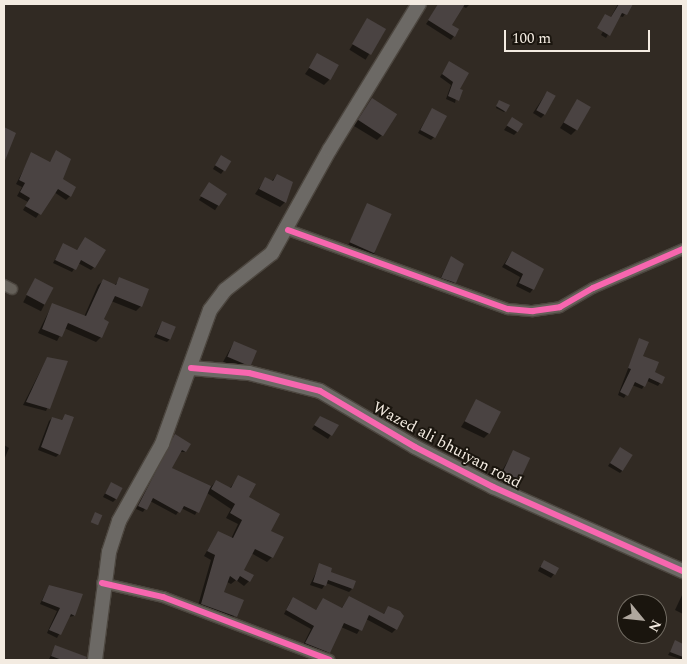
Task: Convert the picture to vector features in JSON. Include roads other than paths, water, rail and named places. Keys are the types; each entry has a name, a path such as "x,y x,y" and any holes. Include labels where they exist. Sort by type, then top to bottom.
{"main road":[{"path":"95,660 102,583 119,521 162,444 217,298 272,253 288,230 330,149 419,4"},
{"name":"Wazed ali bhuiyan road","path":"191,368 249,372 320,391 415,447 493,487 683,571"}],"street":[{"path":"288,230 508,309 533,311 560,307 593,288 683,249"},
{"path":"102,583 162,597 330,660"}]}
